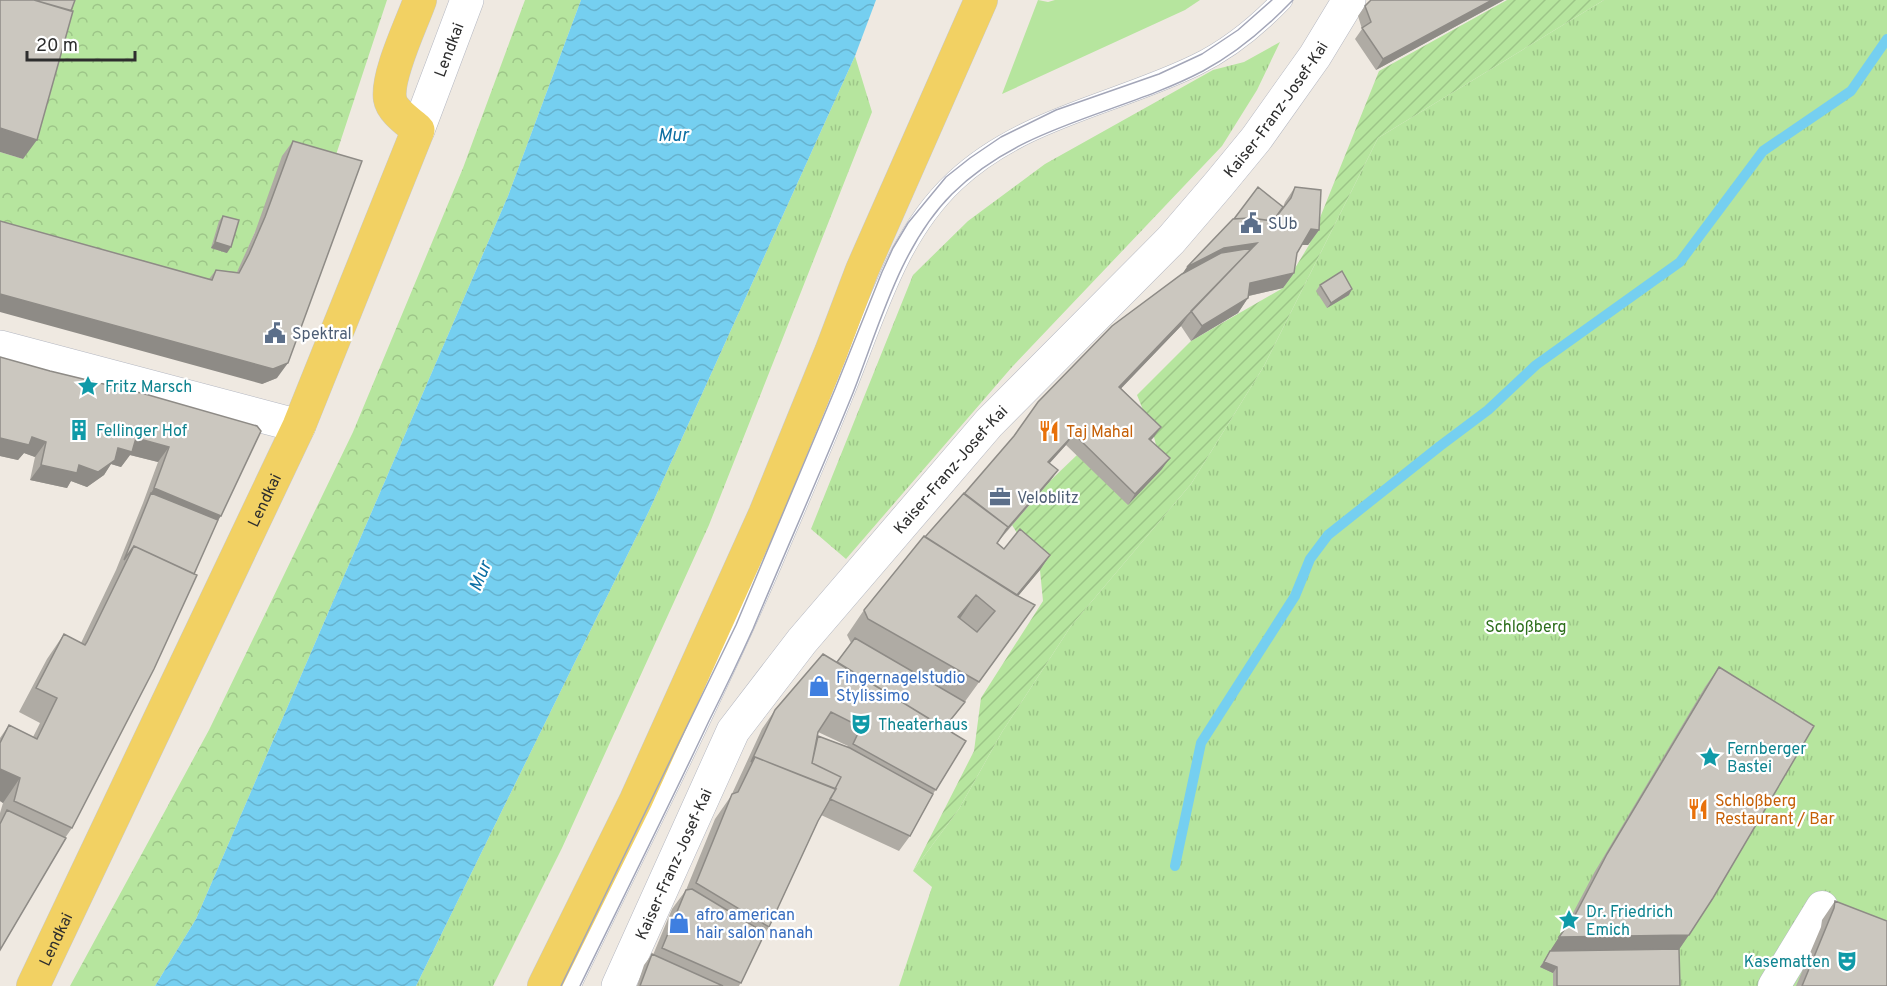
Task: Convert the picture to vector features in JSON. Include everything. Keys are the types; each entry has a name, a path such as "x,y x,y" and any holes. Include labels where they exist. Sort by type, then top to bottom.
{"main road":[{"path":"418,130 394,107 390,99 393,72 420,0"},
{"path":"544,986 636,800 765,514 862,270 981,0"},
{"name":"Lendkai","path":"33,986 299,426 418,130"}],"street":[{"name":"Lendkai","path":"418,130 467,0"},
{"name":"Kaiser-Franz-Josef-Kai","path":"618,986 733,731 802,641 989,423 1171,240 1220,184 1256,139 1315,56 1350,0"},
{"path":"0,347 299,426"},
{"path":"1773,986 1822,907"}],"lane":[{"path":"570,986 743,629 891,276 910,236 928,209 957,179 994,152 1053,121 1142,89 1199,64 1248,32 1282,0"}],"green space":[{"path":"69,0 387,0 331,170 255,232 228,288 0,241 0,152 23,159"},
{"path":"525,0 581,0 508,196 196,919 155,986 70,986 209,730 353,432 463,168"},
{"path":"1038,0 1048,2 1055,0 1200,0 1185,10 1002,94"},
{"path":"1507,0 1604,0 1378,138 1264,366 1191,484 1071,626 1002,732 959,809 913,871 974,751 981,698 1043,601 1040,570 1012,525 1050,481 1077,455 1128,504 1162,469 1154,437 1137,395 1191,341 1283,288 1309,245 1379,71"},
{"name":"Schloßberg","path":"1604,0 1887,0 1887,986 899,986 932,887 913,871 959,809 1002,732 1071,626 1191,484 1264,366 1378,138"},
{"path":"1280,42 1257,90 1222,146 1012,367 846,559 811,529 913,275 968,221 1045,164 1213,70 1244,62"},
{"path":"855,56 872,112 709,525 562,848 493,986 416,986 649,511"}],"water":[{"name":"Mur","path":"581,0 876,0 855,56 649,511 416,986 155,986 196,919 508,196"}],"building":[{"path":"0,0 34,0 73,11 37,140 0,128"},
{"path":"34,0 75,0 71,11"},
{"path":"1371,0 1492,0 1383,59 1362,28 1371,22 1365,6"},
{"path":"293,141 362,161 288,363 273,369 0,294 0,221 212,280 216,270 239,273 265,217"},
{"path":"1258,187 1283,207 1273,221 1250,218 1234,219"},
{"path":"1295,187 1321,190 1319,230 1311,229 1297,253 1294,273 1250,283 1248,298 1202,326 1191,311 1257,243 1224,248 1187,267 1233,219 1250,218 1273,221 1291,198"},
{"path":"223,216 239,220 231,247 215,242"},
{"path":"1252,248 1119,387 1161,427 1149,439 1170,458 1135,494 1074,434 1048,462 1058,470 1005,531 1008,527 964,494 1014,436 1038,402 1112,326 1182,274 1221,253"},
{"path":"1342,271 1352,289 1331,303 1320,285"},
{"path":"0,357 145,394 257,426 261,431 221,516 154,488 169,447 136,438 132,452 118,448 115,460 98,472 79,465 77,473 41,465 46,442 32,437 29,445 0,438"},
{"path":"151,493 218,520 194,574 134,546 124,560"},
{"path":"964,493 1008,527 997,543 1004,549 1020,529 1050,555 1017,595 925,537"},
{"path":"924,536 1035,605 979,682 868,619 864,610","holes":["976,595 995,611 977,632 958,617"]},
{"path":"134,546 197,575 154,669 72,828 14,801 20,778 0,769 0,743 9,725 37,739 57,698 36,688 64,634 85,645"},
{"path":"855,638 965,702 944,728 837,662"},
{"path":"823,654 966,741 936,790 853,744 861,727 831,712 818,732 812,763 841,777 835,789 755,757 751,762 775,710"},
{"name":"Schloßberg Restaurant / Bar","path":"1719,667 1814,726 1713,898 1689,935 1559,937 1575,915 1607,854"},
{"path":"818,736 850,748 933,794 910,836 830,799 841,777 812,763"},
{"path":"755,757 836,789 818,821 769,927 696,883 732,794 738,792"},
{"path":"7,810 66,838 0,950 0,824"},
{"path":"692,889 765,933 741,983 662,948 686,890"},
{"name":"Kasematten","path":"1835,901 1887,921 1887,986 1802,986"},
{"path":"1679,949 1680,986 1557,986 1557,967 1544,962 1550,951"},
{"path":"652,954 723,986 640,986"}],"waterway":[{"path":"1175,866 1201,743 1295,596 1310,559 1328,535 1488,410 1536,365 1680,262 1763,151 1851,91 1887,39"}],"tram line":[{"path":"561,986 736,625 882,272 908,223 946,177 1001,137 1056,110 1159,74 1202,54 1238,30 1272,0"},
{"path":"580,986 748,641 841,423 893,288 918,238 934,215 952,194 979,170 1009,151 1040,136 1171,86 1203,71 1251,39 1293,0"}],"place":[{"name":"SUb","path":"1251,223"},
{"name":"Spektral","path":"275,333"},
{"name":"Fritz Marsch","path":"88,386"},
{"name":"Fellinger Hof","path":"79,430"},
{"name":"Taj Mahal","path":"1049,431"},
{"name":"Veloblitz","path":"1000,497"},
{"name":"Fingernagelstudio Stylissimo","path":"819,686"},
{"name":"Theaterhaus","path":"861,724"},
{"name":"Fernberger Bastei","path":"1710,757"},
{"name":"Schloßberg Restaurant / Bar","path":"1698,809"},
{"name":"Dr. Friedrich Emich","path":"1569,920"},
{"name":"afro american hair salon nanah","path":"679,923"},
{"name":"Kasematten","path":"1847,961"}]}
